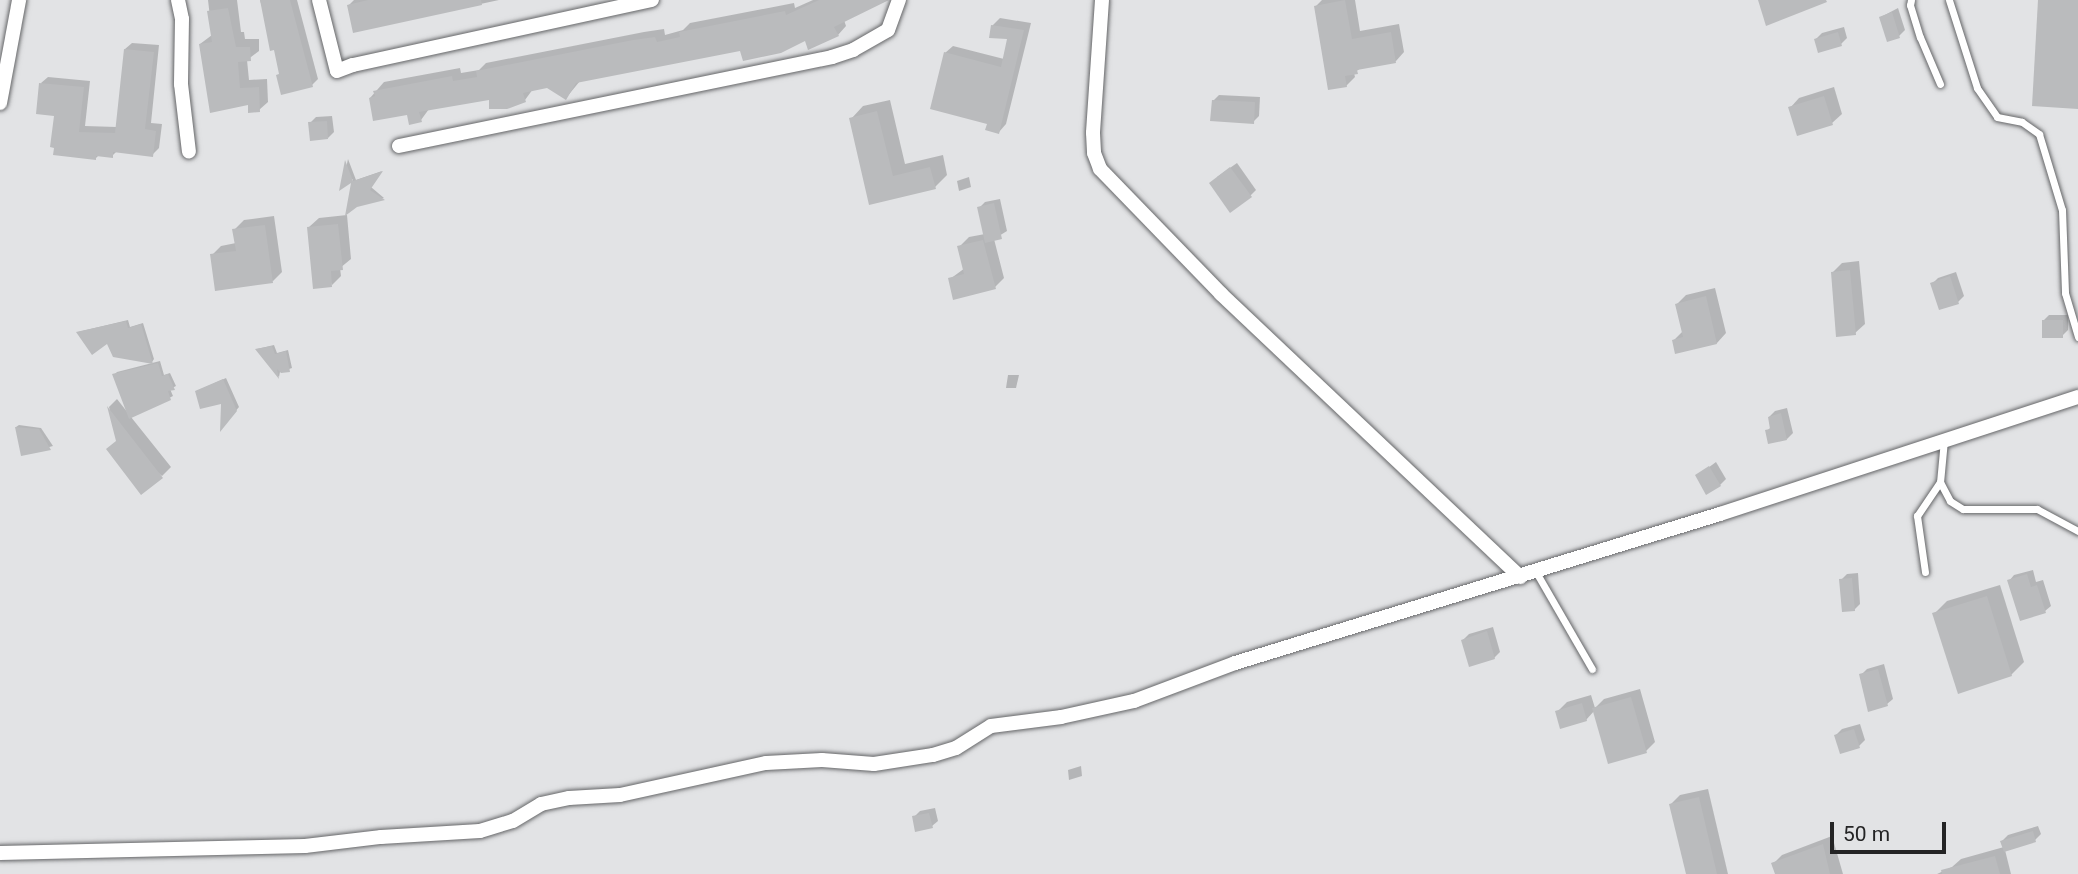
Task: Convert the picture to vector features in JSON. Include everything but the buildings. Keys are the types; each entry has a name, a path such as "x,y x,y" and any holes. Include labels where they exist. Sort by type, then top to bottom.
{"street":[{"path":"0,103 19,0"},
{"path":"178,0 182,19 181,84 189,152"},
{"path":"319,0 337,71 353,65 652,0"},
{"path":"399,146 832,57 853,50 888,30 899,0"},
{"path":"1102,0 1093,133 1094,153 1100,169 1221,294 1520,577"},
{"path":"0,853 305,846 381,836 480,831 513,821 541,804 569,798 620,796 766,763 822,760 874,764 922,757 956,748 990,726 1061,717 1134,701 1235,663 1536,572 2078,397"}],"lane":[{"path":"1911,0 1910,5 1920,37 1940,84"},
{"path":"1949,0 1977,88 1997,117 2022,122 2039,134 2062,210 2064,293 2078,337"},
{"path":"1925,572 1917,531 1917,516 1940,482 1944,440"},
{"path":"1940,482 1950,501 1963,509 2037,509 2078,531"},
{"path":"1536,572 1592,669"}]}
